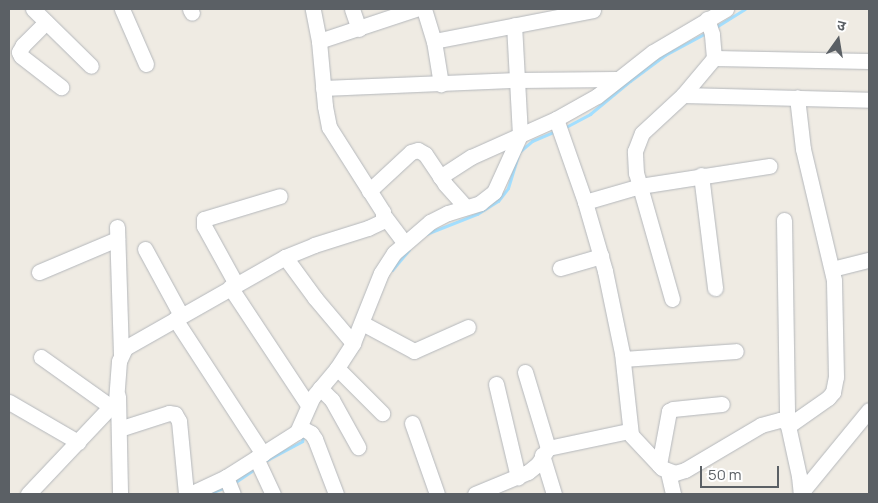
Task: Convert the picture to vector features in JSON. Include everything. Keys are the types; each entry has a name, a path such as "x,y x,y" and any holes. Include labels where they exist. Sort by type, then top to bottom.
{"street":[{"path":"33,9 91,66"},
{"path":"122,9 146,64"},
{"path":"313,9 319,41 329,127 384,217 404,242"},
{"path":"352,9 359,29"},
{"path":"319,41 416,9"},
{"path":"424,9 434,41 441,84"},
{"path":"440,177 465,160 520,135 559,125 653,52 709,26 726,9"},
{"path":"434,41 593,10"},
{"path":"46,22 19,52 21,56 61,87"},
{"path":"190,494 230,485 304,429 308,405 341,372 353,343 366,325 381,273 404,242 430,222 480,203 494,192 520,135 514,25"},
{"path":"672,298 640,186 635,160 638,139 683,95 714,58 709,26"},
{"path":"714,58 869,61"},
{"path":"324,88 517,80 616,79"},
{"path":"683,95 869,100"},
{"path":"787,424 828,398 834,387 832,269 803,149 798,97"},
{"path":"559,125 601,256 615,315 622,359 629,431 663,468 675,474 761,425 780,420 787,424"},
{"path":"369,191 414,150 425,154 440,177 466,207"},
{"path":"585,202 640,186 701,175 769,166"},
{"path":"701,175 715,288"},
{"path":"280,196 204,219 204,226 233,285 308,405"},
{"path":"121,354 130,345 285,257 314,245 379,224 383,221 384,217"},
{"path":"784,220 787,424 801,493"},
{"path":"39,272 117,233 121,354 114,401 119,429 120,494"},
{"path":"145,249 178,317 260,461 273,494"},
{"path":"560,268 601,256"},
{"path":"285,257 315,298 353,343"},
{"path":"832,269 869,260"},
{"path":"366,325 414,351 468,327"},
{"path":"622,359 736,351"},
{"path":"41,356 114,401"},
{"path":"341,372 382,414"},
{"path":"526,372 554,494"},
{"path":"496,384 518,477"},
{"path":"324,391 358,447"},
{"path":"28,494 114,401"},
{"path":"9,402 78,442"},
{"path":"673,494 663,468 669,411 722,404"},
{"path":"801,493 869,410"},
{"path":"119,429 169,413 175,414 179,421 186,494"},
{"path":"412,423 437,494"},
{"path":"304,429 315,439 336,494"},
{"path":"475,494 491,491 534,468 545,451 629,431"}],"waterway":[{"path":"716,27 745,9"},
{"path":"564,128 590,114 665,55 706,33"},
{"path":"426,234 477,214 498,201 508,188 519,152 532,141 556,131"},
{"path":"392,270 409,250"},
{"path":"267,460 302,441 304,434"},
{"path":"234,483 256,468"},
{"path":"207,494 226,487"}]}
